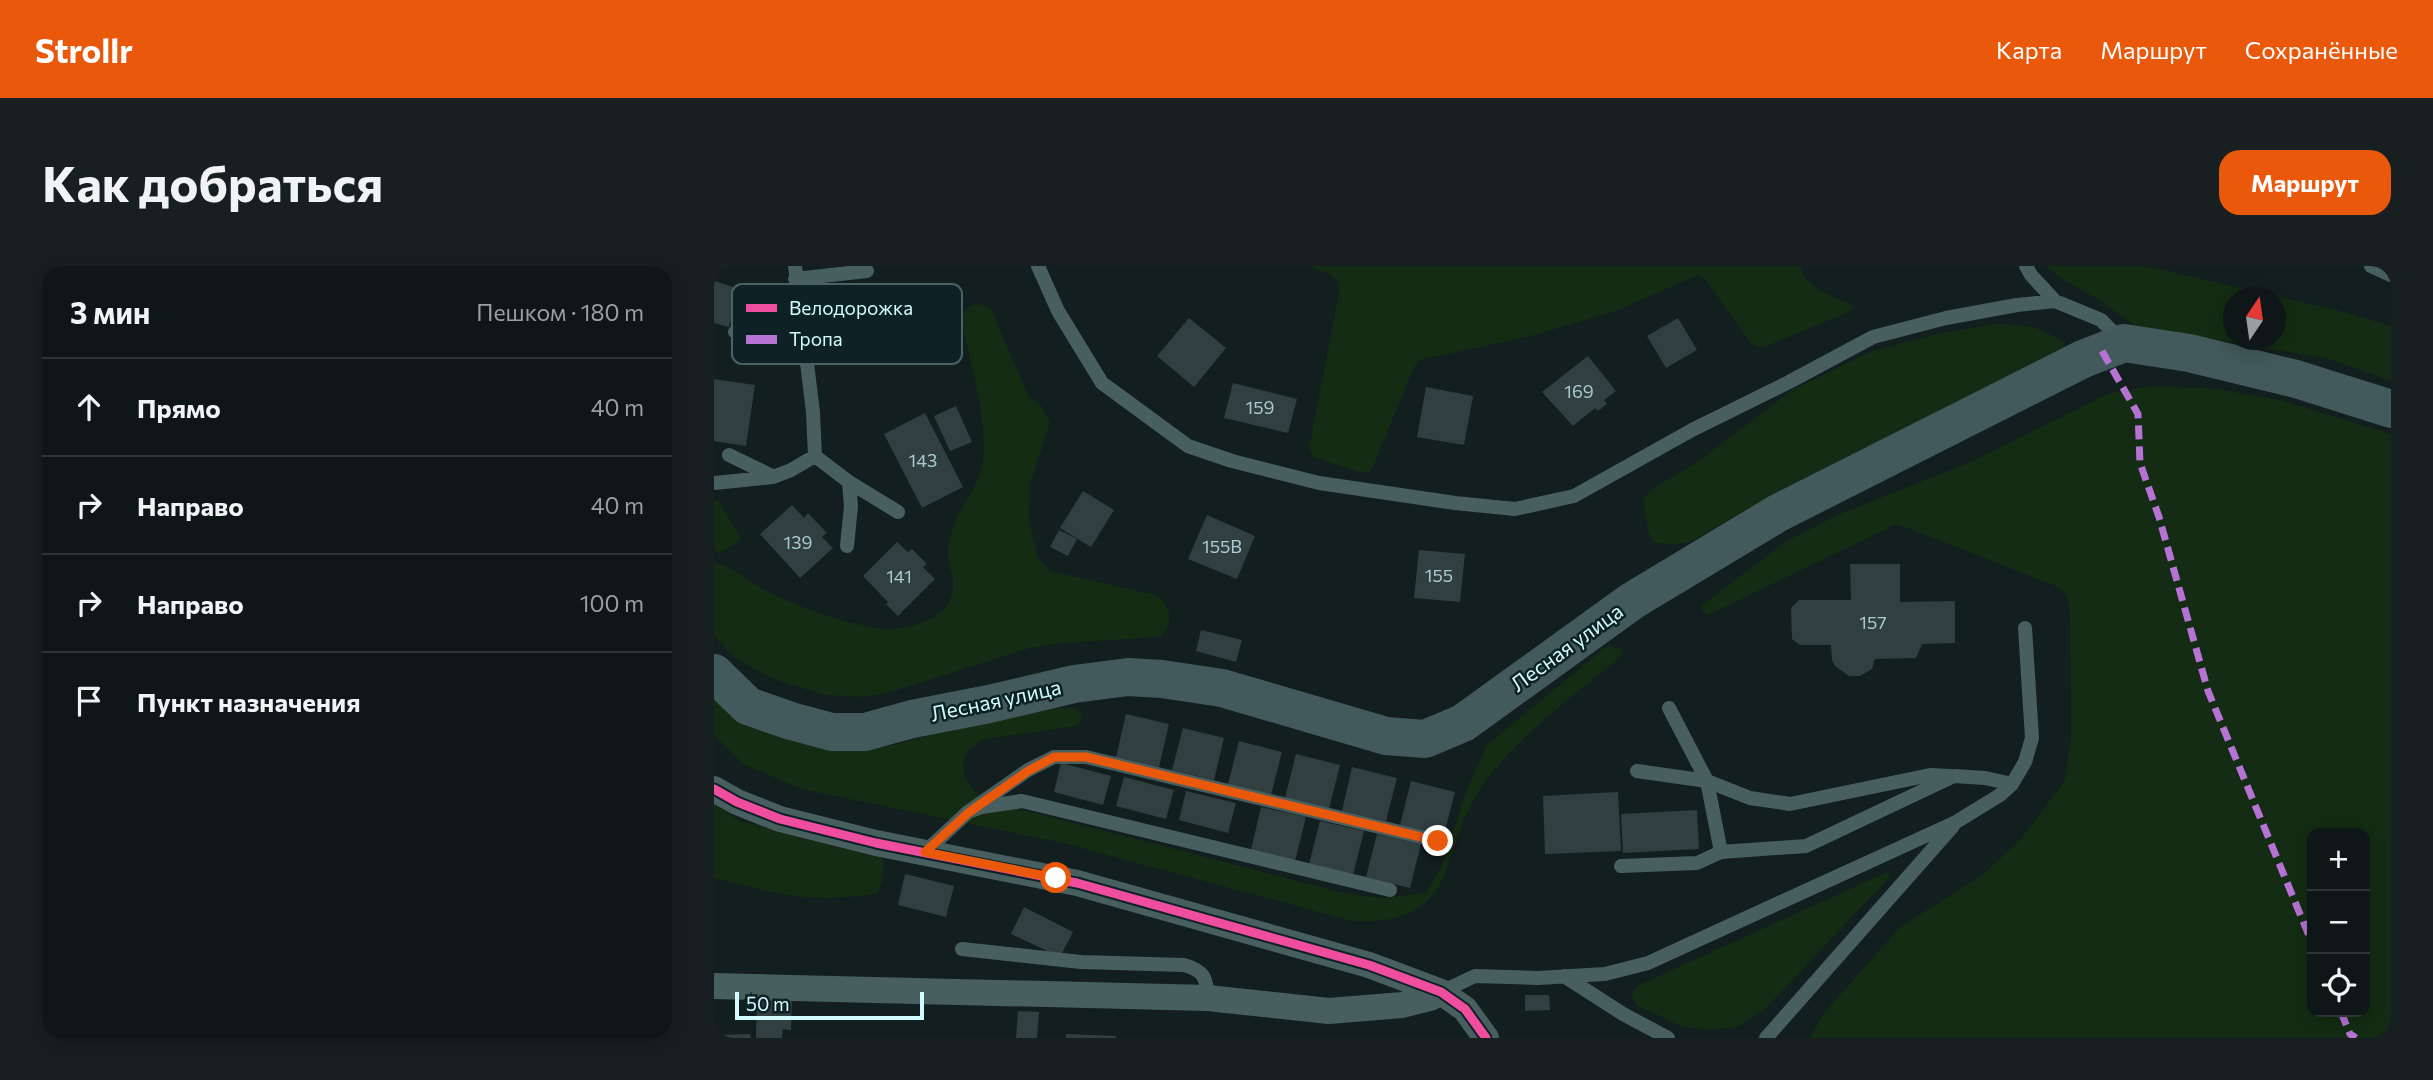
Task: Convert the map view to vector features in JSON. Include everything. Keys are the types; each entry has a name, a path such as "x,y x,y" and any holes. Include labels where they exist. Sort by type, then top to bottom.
{"main road":[{"path":"2124,342 2189,353 2296,379 2391,410"},
{"name":"Лесная улица","path":"714,673 748,706 832,732 865,732 912,719 1074,684 1128,677 1222,688 1386,736 1425,739 1463,723 1632,601 1778,513 2083,359 2124,342"}],"street":[{"path":"714,789 737,802 780,819 1077,883 1369,965 1441,992 1465,1009 1486,1038"},
{"path":"714,986 1208,998 1329,1011 1402,1005 1430,998 1441,992"}],"lane":[{"path":"1038,266 1058,311 1102,383 1188,446 1233,461 1319,483 1515,509 1574,496 1692,430 1873,337 1946,318 2055,300"},
{"path":"2026,266 2055,300 2101,320 2124,342"},
{"path":"2371,266 2391,275"},
{"path":"795,273 867,271"},
{"path":"807,364 815,456 849,482 898,512"},
{"path":"729,455 773,477"},
{"path":"714,483 773,477 815,456"},
{"path":"847,546 851,506 849,482"},
{"path":"1441,992 1475,976 1605,974 1648,962 1956,822 2000,796 2012,784 2025,762 2032,738 2025,628"},
{"path":"1669,708 1707,781 1721,852"},
{"path":"925,852 968,813 1028,771 1054,757 1086,757 1438,841"},
{"path":"1637,771 1707,781 1750,798 1790,804 1930,775 1985,778 2012,784"},
{"path":"1621,866 1697,863 1721,852 1806,846 1954,776"},
{"path":"968,813 982,807 1022,801 1390,890"},
{"path":"1766,1038 1956,822"},
{"path":"962,949 1081,962 1184,965 1197,968 1207,980 1208,998"},
{"path":"1564,976 1623,1014 1668,1038"}],"green space":[{"path":"1308,266 1800,266 1809,282 1822,292 1854,306 1851,311 1759,347 1750,342 1706,280 1698,275 1616,311 1535,335 1420,360 1413,369 1374,465 1370,471 1362,473 1314,457 1309,449 1339,292 1338,282 1329,274"},
{"path":"2047,266 2141,266 2236,287 2223,287 2223,341 2141,327 2064,280"},
{"path":"2286,299 2391,326 2391,381 2329,359 2276,350 2286,350"},
{"path":"980,304 991,309 1029,397 1040,404 1050,423 1030,484 1029,516 1039,559 1050,571 1156,595 1168,609 1169,621 1165,632 1160,637 1063,643 1030,648 894,691 864,697 824,695 773,679 735,658 714,636 714,562 791,602 875,628 898,629 923,622 934,617 950,600 953,584 948,547 958,516 977,480 983,454 984,436 979,399 963,328 963,313 971,305"},
{"path":"1996,324 2040,329 2064,343 2067,355 1768,497 1691,542 1670,545 1653,542 1643,499 1653,488 1696,463 1792,390 1872,351 1941,333"},
{"path":"2154,386 2217,389 2280,400 2391,434 2391,1038 1810,1038 1824,1013 1900,927 1981,876 2020,840 2065,780 2071,736 2070,610 2067,595 2056,586 1897,524 1708,615 1701,610 1701,606 1785,542 1835,516 1968,463 2110,393"},
{"path":"718,500 742,539 718,554 714,548 714,502"},
{"path":"1607,646 1623,649 1621,656 1517,745 1474,798 1436,891 1413,911 1374,921 1352,921 1063,843 801,789 743,764 714,735 714,697 823,744 884,747 981,722 1058,708 1074,708 1082,714 1081,722 1076,726 981,740 968,751 963,764 965,777 981,799 1348,894 1384,898 1426,893 1442,865 1468,787 1487,745"},
{"path":"714,804 740,821 880,856 884,861 878,893 835,898 795,896 714,878"},
{"path":"1887,872 1890,874 1888,879 1766,1008 1737,1027 1711,1030 1683,1027 1636,1005 1631,995 1637,986"}],"building":[{"path":"714,281 732,287 732,317 729,327 714,323"},
{"path":"1189,318 1226,348 1194,387 1157,356"},
{"path":"1678,318 1697,350 1666,368 1647,336"},
{"path":"1588,356 1616,391 1604,400 1607,404 1598,411 1595,408 1573,426 1542,392"},
{"path":"714,379 755,385 746,446 714,441"},
{"path":"1233,383 1297,399 1288,433 1224,418"},
{"path":"1426,387 1473,396 1464,445 1417,437"},
{"path":"956,406 972,442 950,451 934,416"},
{"path":"925,413 963,487 922,508 884,434"},
{"path":"1083,491 1114,510 1091,547 1060,528"},
{"path":"792,505 804,518 808,513 827,533 822,537 833,548 800,578 760,534"},
{"path":"1207,515 1255,536 1237,579 1188,559"},
{"path":"1059,530 1077,539 1068,556 1050,547"},
{"path":"897,542 908,552 912,549 927,564 923,567 935,579 898,616 863,576"},
{"path":"1419,550 1465,554 1460,602 1414,598"},
{"path":"1850,564 1900,564 1900,602 1955,601 1955,643 1922,644 1916,658 1875,659 1872,669 1860,676 1849,676 1835,666 1831,645 1800,645 1792,639 1791,608 1799,600 1851,600"},
{"path":"1201,630 1242,640 1236,662 1196,651"},
{"path":"1126,714 1169,724 1159,767 1116,757"},
{"path":"1183,728 1224,738 1214,780 1172,770"},
{"path":"1239,741 1282,752 1271,795 1228,784"},
{"path":"1296,754 1340,765 1329,809 1285,798"},
{"path":"1061,763 1111,776 1103,805 1054,792"},
{"path":"1352,767 1397,778 1386,821 1342,811"},
{"path":"1124,777 1174,790 1166,819 1116,806"},
{"path":"1411,781 1455,792 1444,835 1400,825"},
{"path":"1186,791 1236,803 1228,833 1179,820"},
{"path":"1618,792 1621,851 1545,854 1543,796"},
{"path":"1261,807 1306,817 1295,861 1251,850"},
{"path":"1697,810 1699,849 1623,853 1621,814"},
{"path":"1320,821 1364,831 1353,875 1309,864"},
{"path":"1377,834 1421,844 1410,888 1366,877"},
{"path":"905,874 954,886 946,917 898,905"},
{"path":"1024,907 1073,932 1060,957 1011,934"},
{"path":"1525,995 1549,995 1550,1010 1525,1011"},
{"path":"757,997 792,998 791,1030 783,1029 782,1038 756,1038"},
{"path":"1018,1011 1039,1012 1037,1038 1016,1038"},
{"path":"750,1034 751,1038 714,1038 714,1035"},
{"path":"1066,1034 1116,1036 1116,1038 1066,1038"}],"marked path":[{"path":"2102,351 2138,414 2140,463 2159,517 2208,691 2307,931"},
{"path":"2343,1017 2350,1034 2356,1038"}],"cycle path":[{"path":"714,789 737,802 780,819 876,843 1077,883 1369,965 1441,992 1465,1009 1486,1038"}],"route":[{"path":"1056,878 925,852 968,813 1028,771 1054,757 1086,757 1438,841"}]}
